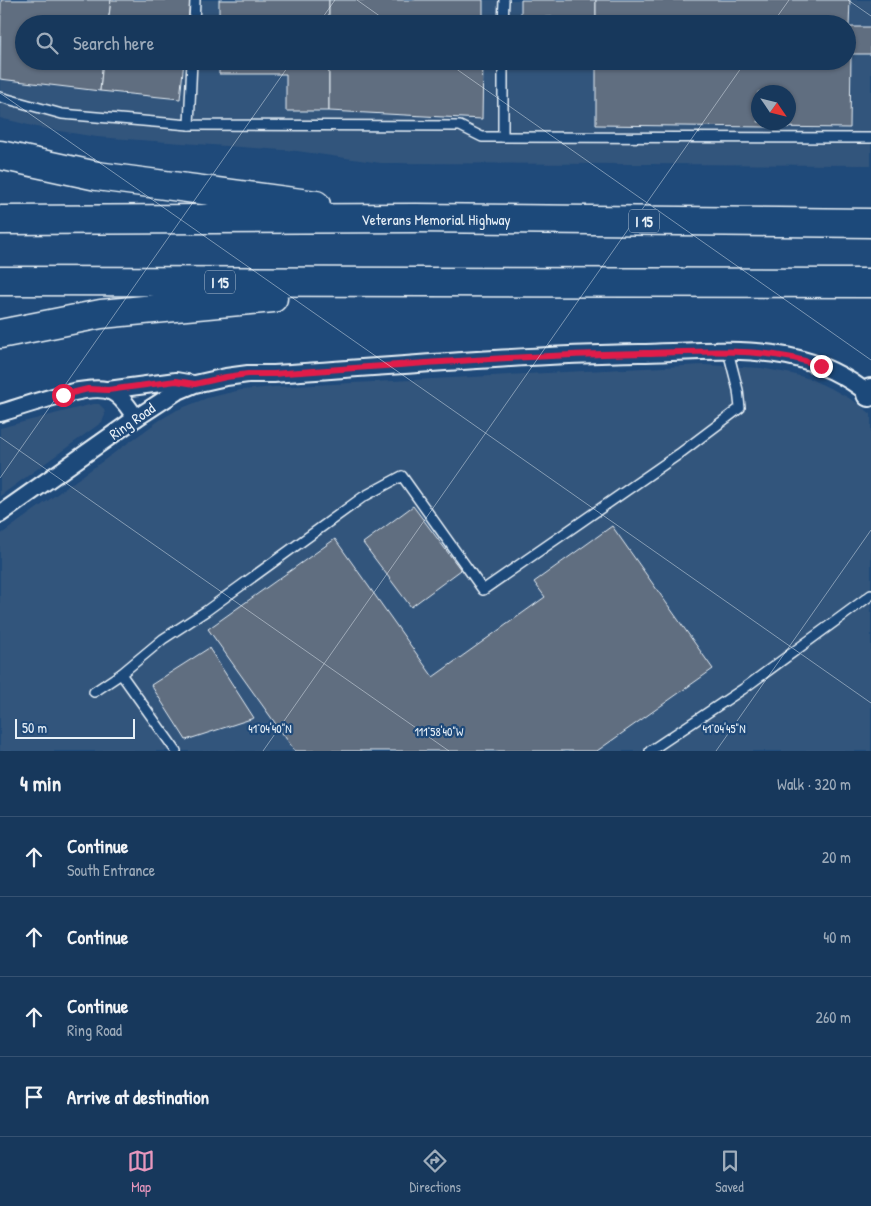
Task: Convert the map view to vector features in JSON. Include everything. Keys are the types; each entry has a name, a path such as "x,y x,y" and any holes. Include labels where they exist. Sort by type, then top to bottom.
{"highway":[{"path":"0,155 97,176 416,218"},
{"name":"Veterans Memorial Highway","path":"0,220 416,218 871,223"},
{"name":"I 15","path":"0,281 871,283"},
{"path":"0,334 101,314 439,283"}],"street":[{"name":"Ring Road","path":"0,514 159,401 195,384 248,374 274,374 497,358 610,353 728,351 772,354 804,360 836,372 870,393"},
{"path":"0,413 95,388 108,390 176,381 195,384"},
{"path":"108,390 121,398 136,418"}],"lane":[{"path":"194,15 195,0"},
{"path":"504,0 504,15"},
{"path":"189,125 192,70"},
{"path":"503,70 503,137"},
{"path":"0,97 62,114 189,125 460,126 482,137 871,138"},
{"path":"94,692 121,674 164,639 363,498 402,476 483,590 695,442 740,408 738,390 728,351"},
{"path":"650,751 743,690 871,595"},
{"path":"121,674 176,751"}],"shaded area":[{"path":"0,0 871,0 871,165 381,163 297,151 97,137 41,128 0,118"},
{"path":"704,365 761,368 810,379 854,401 871,414 871,751 0,751 0,535 160,420 177,410 207,398 241,390 275,387"},
{"path":"99,404 104,409 105,415 102,422 0,496 0,428"}],"building":[{"path":"1,0 111,0 109,15 15,15 15,70 102,70 100,91 0,79"},
{"path":"111,0 190,0 189,15 109,15"},
{"path":"219,0 329,0 329,15 219,15"},
{"path":"329,0 483,0 483,15 329,15"},
{"path":"521,0 596,0 596,15 521,15"},
{"path":"596,0 850,0 849,15 596,15"},
{"path":"856,27 871,27 871,54 856,54"},
{"path":"102,70 183,70 180,99 100,91"},
{"path":"219,70 329,70 329,111 286,111 286,74 219,74"},
{"path":"329,70 483,70 482,119 329,111"},
{"path":"596,70 851,70 850,128 796,127 796,85 751,85 751,127 596,125"},
{"path":"413,506 461,570 411,607 363,543"},
{"path":"612,526 713,669 597,751 295,751 208,629 335,539 433,677 545,597 534,582"},
{"path":"209,648 254,718 186,740 151,685"}],"route":[{"path":"63,395 95,388 108,390 176,381 195,384 248,374 274,374 552,355 711,351 751,352 788,356 821,366"}]}
